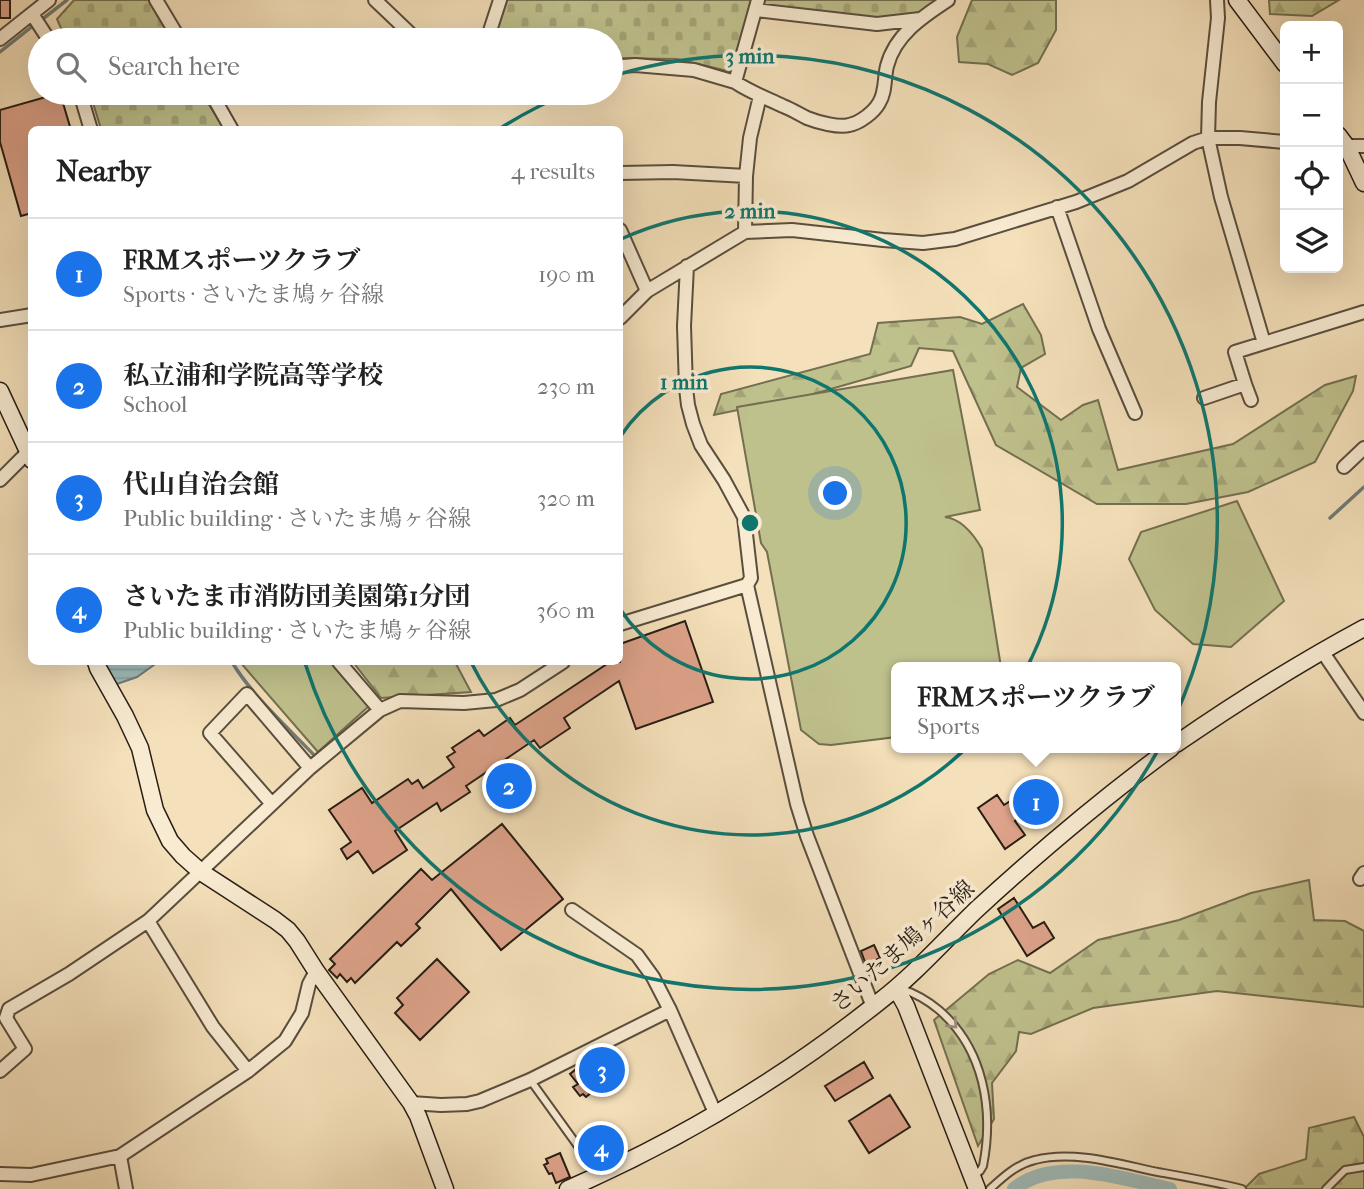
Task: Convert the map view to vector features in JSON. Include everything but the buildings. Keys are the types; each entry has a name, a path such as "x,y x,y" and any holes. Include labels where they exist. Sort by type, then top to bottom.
{"street":[{"path":"0,39 49,0"},
{"path":"156,0 173,28"},
{"path":"375,0 404,28"},
{"path":"491,28 500,0"},
{"path":"623,66 694,70 735,82 749,91 821,122 849,126 863,119 880,102 891,53 901,38 920,19 947,0"},
{"path":"1217,0 1218,18 1208,138 1264,343"},
{"path":"1237,0 1280,57"},
{"path":"735,82 757,5 877,24 920,19"},
{"path":"32,14 41,28"},
{"path":"745,232 750,138 760,96"},
{"path":"84,105 90,126"},
{"path":"218,105 230,126"},
{"path":"623,315 647,291 745,232 792,230 923,243 955,239 1076,202 1128,181 1193,143 1208,138 1280,142"},
{"path":"1343,143 1364,146"},
{"path":"1343,146 1364,183"},
{"path":"623,173 746,176"},
{"path":"1057,207 1099,329 1135,413"},
{"path":"623,237 647,291"},
{"path":"687,266 684,326 688,405 701,444 744,517 751,578 747,585 797,804 873,1007"},
{"path":"1251,400 1235,352 1364,312"},
{"path":"0,320 28,316"},
{"path":"1204,398 1244,384"},
{"path":"0,391 28,452"},
{"path":"1345,467 1364,448"},
{"path":"0,480 28,458"},
{"path":"623,623 747,585"},
{"path":"1181,741 1322,650 1364,628"},
{"path":"1322,650 1364,713"},
{"path":"97,665 140,748 155,810 170,841 201,872 275,920 298,941 316,971 411,1103 444,1189"},
{"path":"342,665 380,710"},
{"path":"0,1072 25,1049 6,1018 9,1009 69,974 148,922 316,763 380,710 400,701 464,703 496,700 520,690 558,665"},
{"path":"272,804 210,733 247,694 316,763"},
{"name":"さいたま鳩ヶ谷線","path":"568,1189 681,1135 716,1115 774,1078 873,1007 977,909 1080,818 1164,753"},
{"path":"572,911 637,955 653,977 716,1115"},
{"path":"148,922 214,1027 248,1070"},
{"path":"0,1174 31,1175 120,1156 248,1070 285,1041 302,1013 309,984 316,971"},
{"path":"896,988 906,1006 975,1183"},
{"path":"411,1103 441,1105 480,1101 530,1080 670,1010"},
{"path":"120,1156 126,1189"}],"lane":[{"path":"896,988 920,995 953,1022 970,1045 984,1088 988,1125 983,1166 975,1183"},
{"path":"530,1080 599,1176"},
{"path":"990,1189 1007,1174 1029,1161 1047,1158 1099,1160 1242,1189"},
{"path":"1326,1189 1345,1170 1364,1167"}],"green space":[{"path":"74,0 148,0 165,28 61,28 57,19"},
{"path":"503,0 937,0 915,16 878,20 751,4 732,72 677,59 623,58 623,28 493,28"},
{"path":"972,0 1056,0 1056,30 1038,63 1012,75 988,64 959,62 957,37"},
{"path":"1269,0 1339,0 1312,16 1270,14"},
{"path":"94,105 209,105 222,126 100,126"},
{"path":"1023,304 1041,335 1045,354 1021,368 1017,387 1061,420 1083,405 1098,400 1118,470 1233,444 1325,385 1356,376 1353,391 1315,462 1248,492 1186,504 1097,504 996,445 953,351 919,348 911,366 810,395 714,415 721,394 870,354 878,323 960,317 982,324"},
{"path":"953,370 980,510 945,517 962,524 982,549 1000,662 891,662 891,738 819,744 801,730 767,552 761,543 737,407"},
{"path":"1237,501 1284,601 1231,647 1193,644 1155,610 1129,559 1141,532"},
{"path":"243,665 334,665 369,706 318,752"},
{"path":"355,665 457,665 471,692 381,698"},
{"path":"1309,880 1314,920 1345,921 1364,931 1364,1007 1217,991 1093,1008 1031,1034 1019,1032 1016,1051 992,1083 994,1119 978,1146 934,1020 989,974 1018,960 1050,973 1098,940 1179,920 1251,893"},
{"path":"1354,1117 1364,1137 1364,1189 1244,1189 1259,1174 1306,1159 1309,1128"}],"water":[{"path":"105,665 154,665 137,677 114,685"}],"waterway":[{"path":"40,21 67,0"},
{"path":"30,28 34,25"},
{"path":"0,52 28,30"},
{"path":"1330,518 1364,487"},
{"path":"234,665 259,698 313,754"},
{"path":"1014,1189 1049,1173 1069,1171 1090,1172 1170,1189"}],"place":[{"name":"私立浦和学院高等学校","path":"509,786"},
{"name":"FRMスポーツクラブ","path":"1036,802"},
{"name":"代山自治会館","path":"602,1070"},
{"name":"さいたま市消防団美園第1分団","path":"601,1148"}]}
